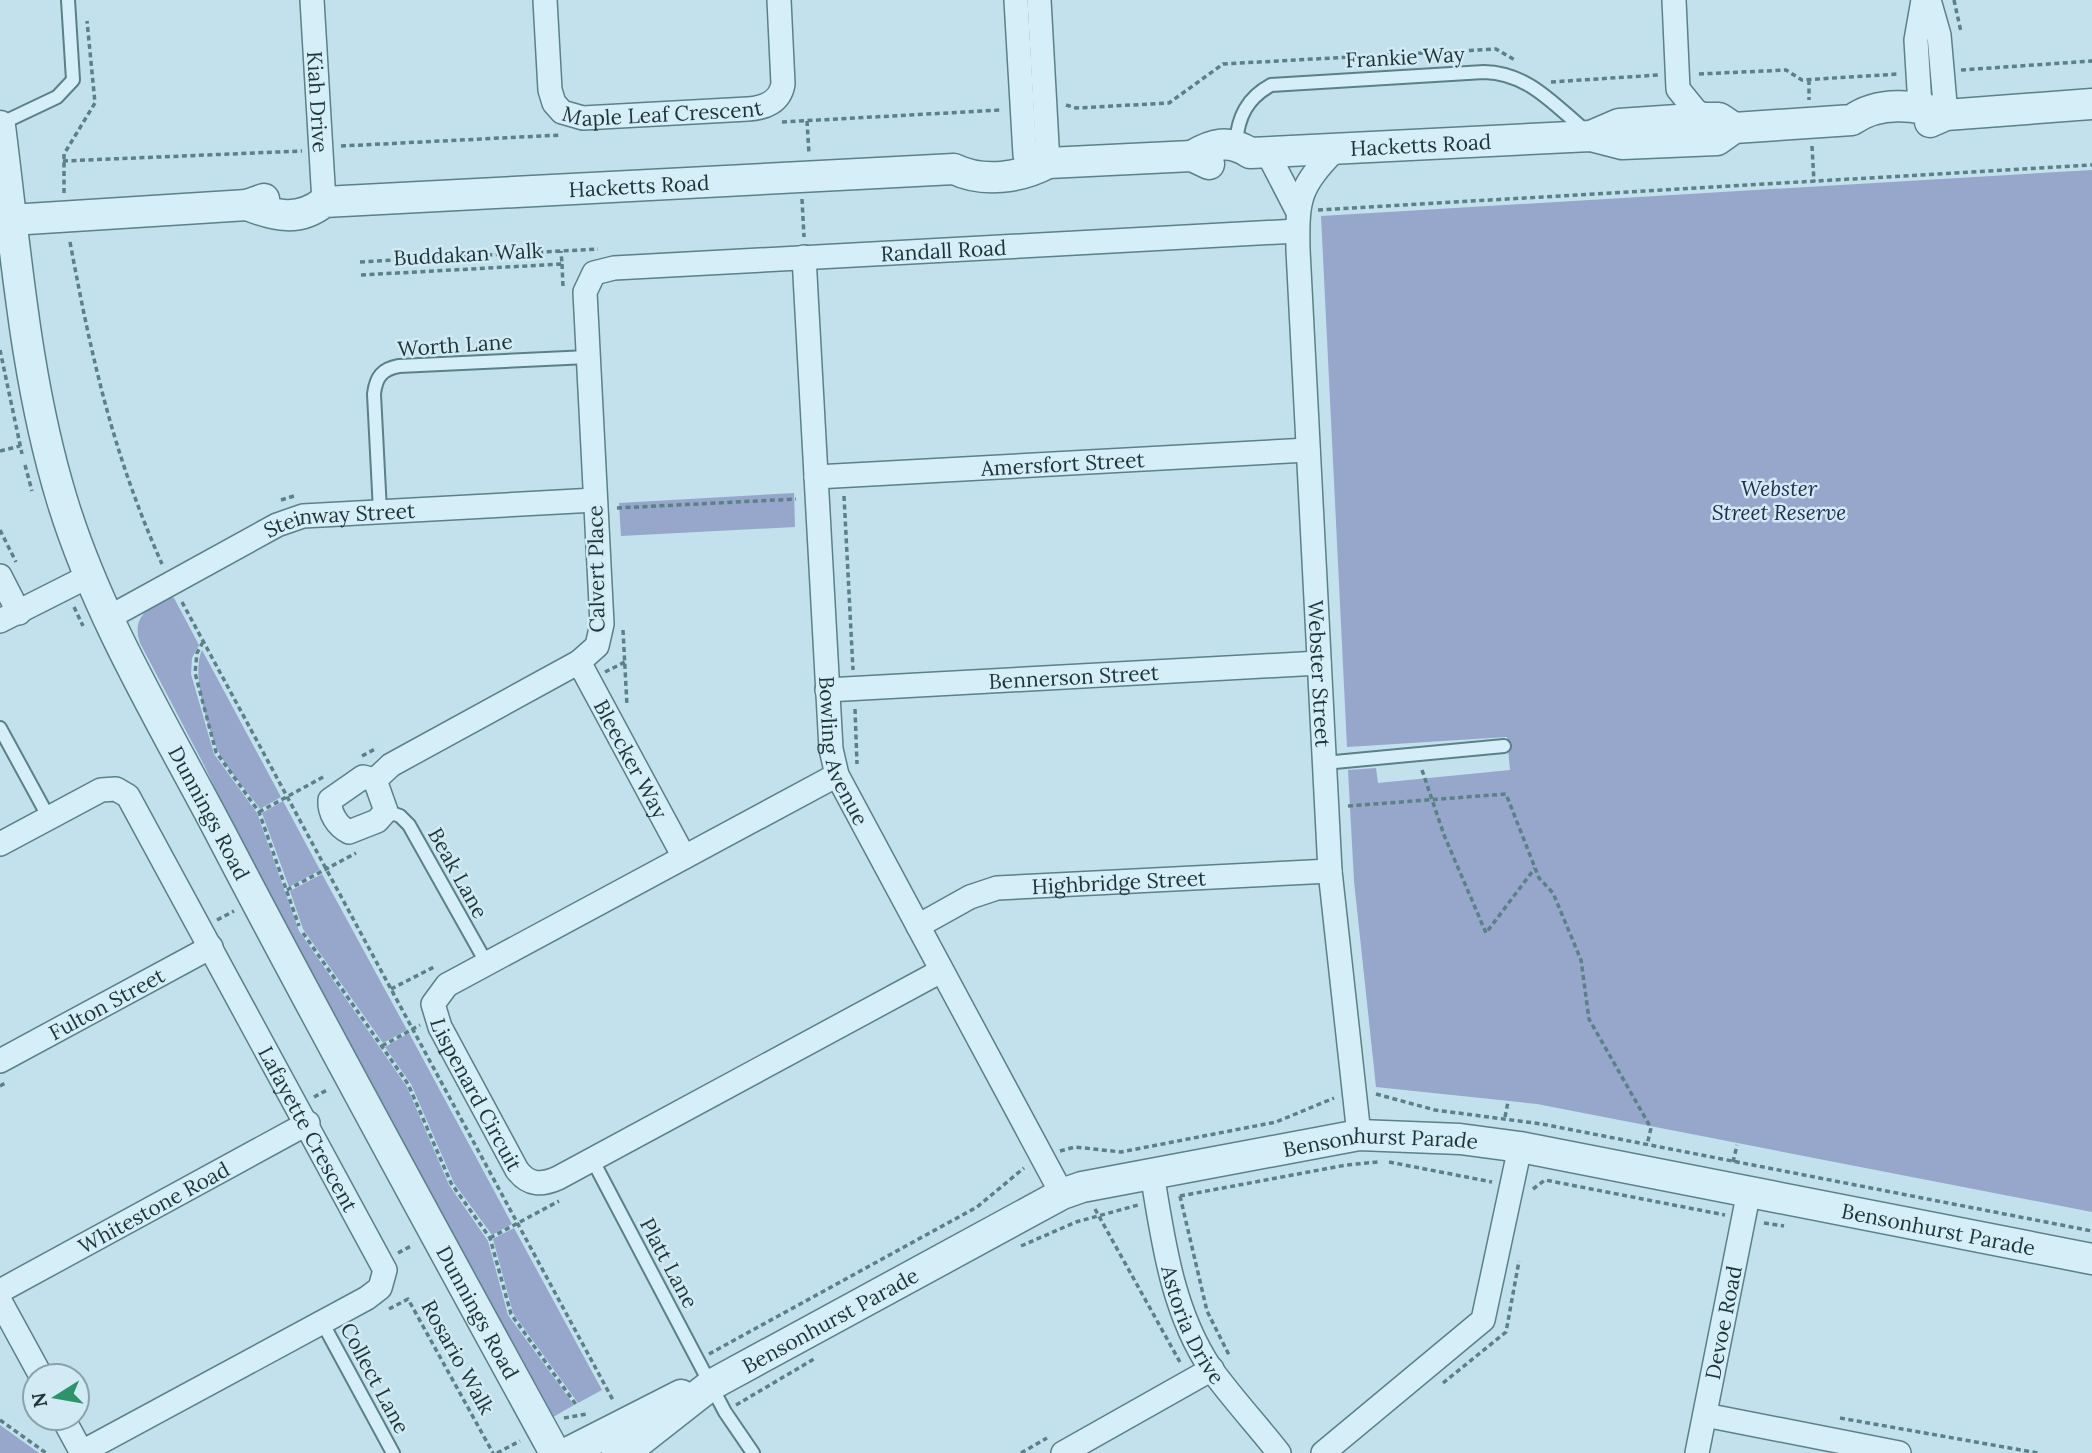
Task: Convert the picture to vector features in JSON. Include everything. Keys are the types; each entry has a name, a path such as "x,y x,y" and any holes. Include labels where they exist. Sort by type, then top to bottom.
{"street":[{"name":"Kiah Drive","path":"312,0 324,202"},
{"name":"Maple Leaf Crescent","path":"545,0 554,103 567,115 583,118 748,109 770,104 779,96 783,84 779,0"},
{"path":"1016,0 1032,94"},
{"path":"1033,164 1032,94 1039,0"},
{"path":"1674,0 1678,89 1695,110 1720,123"},
{"path":"1923,0 1916,40 1918,73 1929,115"},
{"path":"1929,0 1939,35 1942,71 1929,115"},
{"path":"1619,124 1664,105 1678,89"},
{"name":"Hacketts Road","path":"1591,136 1619,124 1852,120 1866,129 1929,115 2092,104"},
{"name":"Hacketts Road","path":"11,220 247,205 274,215 310,213 324,202 954,169 971,178 1033,164 1192,156 1211,165 1240,164 1251,149 1336,149 1591,136 1622,144 1640,144 1717,139 1720,123"},
{"name":"Dunnings Road","path":"0,125 11,220 41,419 62,500 86,569 108,618 275,938 555,1453"},
{"name":"Webster Street","path":"1251,149 1298,221"},
{"name":"Webster Street","path":"1336,149 1304,188 1298,221 1330,871 1359,1135"},
{"name":"Randall Road","path":"591,275 604,269 1298,221"},
{"name":"Bowling Avenue","path":"804,257 831,749 847,773 941,971 1072,1190"},
{"name":"Calvert Place","path":"386,811 377,821 349,832 341,829 330,806 334,794 363,777 375,780 391,765 584,671 601,634 606,506 588,357 585,292 591,275"},
{"name":"Amersfort Street","path":"817,487 1308,450"},
{"name":"Steinway Street","path":"108,618 290,520 317,514 380,511 606,506"},
{"path":"0,576 8,611 86,569"},
{"name":"Bennerson Street","path":"827,690 1319,663"},
{"name":"Bleecker Way","path":"584,671 684,857"},
{"name":"Lispenard Circuit","path":"847,773 684,857 447,985 435,998 433,1010 440,1027 525,1180 533,1183 548,1182 941,971"},
{"path":"375,780 386,811"},
{"name":"Lafayette Crescent","path":"0,844 101,790 123,791 135,806 308,1124 382,1262 385,1275 375,1293 82,1452"},
{"name":"Highbridge Street","path":"918,926 970,897 997,888 1330,871"},
{"name":"Fulton Street","path":"0,1062 211,947"},
{"name":"Whitestone Road","path":"0,1291 308,1124"},
{"name":"Bensonhurst Parade","path":"567,1453 681,1395 705,1372 1072,1190 1154,1187 1359,1135 1395,1135 1510,1145 1746,1205 2092,1259"},
{"path":"1323,1453 1483,1320 1510,1145"},
{"name":"Astoria Drive","path":"1154,1187 1181,1309 1212,1368 1279,1453"},
{"name":"Devoe Road","path":"1697,1453 1746,1205"},
{"path":"0,1301 33,1362"},
{"path":"1063,1453 1212,1368"},
{"name":"Bensonhurst Parade","path":"617,1453 637,1443 705,1372"},
{"path":"1704,1416 1899,1453"},
{"path":"71,1432 82,1452"}],"lane":[{"path":"0,125 57,97 73,80 68,0"},
{"name":"Frankie Way","path":"1251,149 1237,123 1245,107 1271,85 1484,72 1503,72 1539,89 1591,136"},
{"name":"Worth Lane","path":"380,511 374,394 378,376 384,371 399,366 588,357"},
{"path":"0,728 49,818"},
{"path":"1324,763 1504,746"},
{"name":"Beak Lane","path":"386,811 400,816 413,830 487,964"},
{"name":"Platt Lane","path":"592,1160 725,1412 752,1453"},
{"name":"Collect Lane","path":"322,1322 393,1453"}],"path":[{"path":"779,122 1003,110 1002,96 1032,94 1063,93 1063,105 1076,108 1169,103 1223,64 1496,49 1518,62"},
{"path":"1942,71 2092,61"},
{"path":"1540,75 1551,82 1658,76 1657,65 1699,62 1699,74 1786,70 1802,80 1918,73"},
{"path":"64,195 63,161 320,150 572,134"},
{"path":"70,242 86,334 106,414 129,483 172,583 615,1404"},
{"name":"Buddakan Walk","path":"361,275 562,264 561,251"},
{"path":"0,451 20,446"},
{"path":"843,486 858,496"},
{"path":"843,486 853,688 847,773"},
{"path":"606,506 817,487"},
{"path":"278,502 289,495 302,495"},
{"path":"172,583 174,558"},
{"path":"172,583 194,595"},
{"path":"623,623 628,709"},
{"path":"203,642 197,653 195,673 216,752 259,812 300,929 408,1084 452,1183 490,1238 511,1314 577,1406"},
{"path":"584,671 625,662"},
{"path":"358,758 382,745"},
{"path":"1420,753 1423,779 1486,933 1535,868"},
{"path":"259,812 334,771"},
{"path":"1348,806 1506,794 1535,868 1542,883 1553,893 1581,960 1590,1019 1651,1128 1647,1145"},
{"path":"287,890 361,850"},
{"path":"382,1046 411,1029"},
{"path":"1332,1085 1334,1098"},
{"path":"1075,1147 1121,1152 1276,1122 1327,1099"},
{"path":"1489,1195 1502,1184 1510,1145 1508,1102"},
{"path":"1057,1138 1072,1190 1098,1215 1169,1346 1212,1368"},
{"path":"1016,1249 1059,1228 1098,1215 1154,1187 1180,1196 1346,1165 1380,1162 1533,1190 1545,1180 1746,1205 1790,1227"},
{"path":"705,1372 977,1207 1019,1171"},
{"path":"1180,1196 1207,1311 1212,1368"},
{"path":"490,1238 517,1224"},
{"name":"Rosario Walk","path":"385,1312 408,1299 493,1453"},
{"path":"725,1412 822,1354"},
{"path":"607,1409 627,1398"},
{"path":"568,1415 594,1414"},
{"path":"1835,1417 2038,1453"},
{"path":"0,1420 47,1453"}],"green space":[{"name":"Webster Street Reserve","path":"2092,170 2092,1212 1537,1104 1376,1087 1354,881 1348,770 1376,768 1378,783 1510,770 1507,737 1347,747 1321,216"},
{"path":"794,493 795,527 621,536 619,503"},
{"path":"170,596 174,598 199,645 192,658 191,674 214,754 257,813 299,931 407,1087 449,1185 488,1241 508,1315 574,1405 553,1417 546,1416 268,900 204,765 140,643 140,619 149,609"},
{"path":"202,650 281,797 260,809 218,751 199,686 199,660"},
{"path":"283,801 320,870 289,887 262,813"},
{"path":"322,874 407,1030 383,1043 303,929 290,891"},
{"path":"409,1033 512,1224 492,1235 454,1183 411,1084 385,1047"},
{"path":"514,1228 602,1390 578,1403 513,1313 493,1239"},
{"path":"0,1425 39,1453 0,1453"}]}
